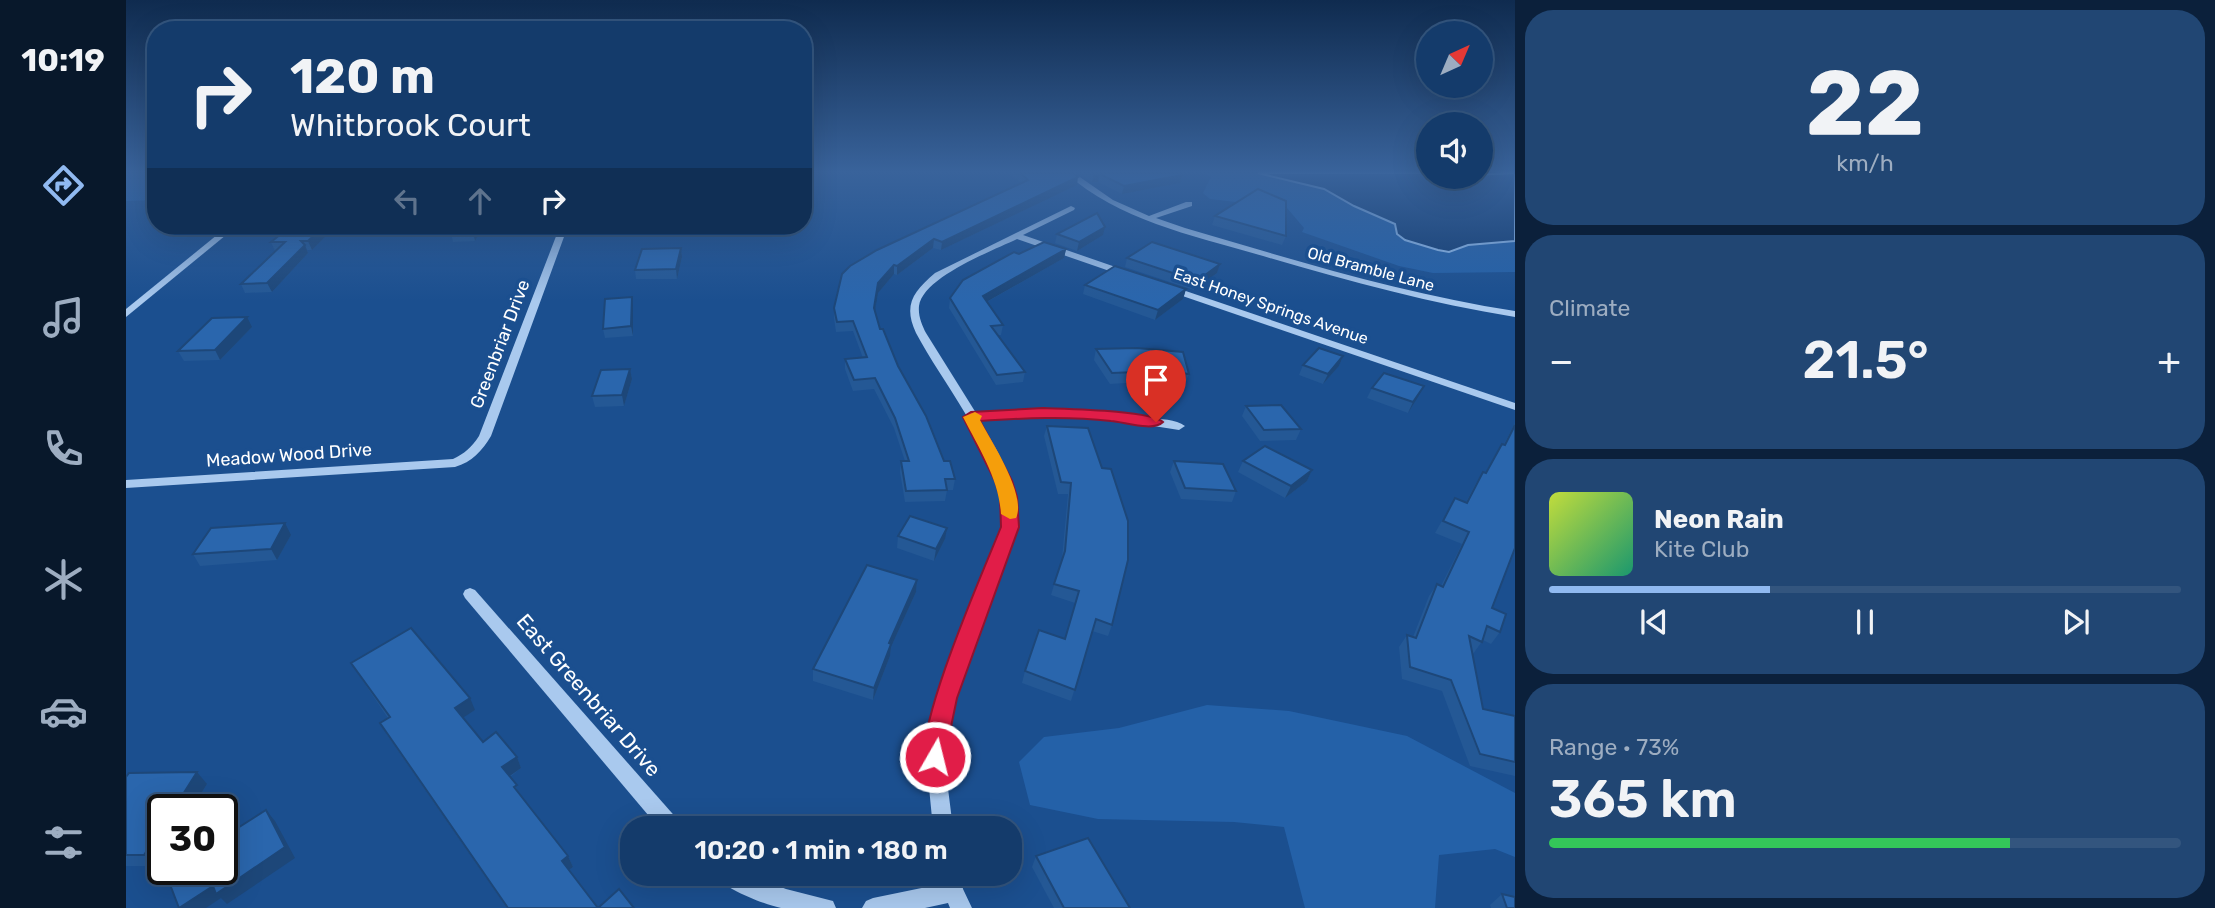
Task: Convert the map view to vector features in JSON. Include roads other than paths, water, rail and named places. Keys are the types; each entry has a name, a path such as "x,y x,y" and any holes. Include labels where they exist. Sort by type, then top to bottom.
{"street":[{"path":"942,816 935,757 937,732 946,698 1010,527 1009,497 971,417 918,327 915,304 922,290 938,275 1058,215"},
{"name":"Old Bramble Lane","path":"1143,215 1386,289 1443,303 1515,314"},
{"path":"1149,218 1157,215"},
{"path":"126,314 222,235"},
{"name":"Greenbriar Drive","path":"454,463 478,449 485,436 561,235"},
{"path":"1017,236 1140,278"},
{"name":"East Honey Springs Avenue","path":"1166,287 1515,407"},
{"path":"971,417 1043,413 1109,416 1179,426"},
{"name":"Meadow Wood Drive","path":"126,484 454,463"},
{"name":"East Greenbriar Drive","path":"470,594 661,816"},
{"path":"748,886 796,903 826,908"},
{"path":"873,908 955,891"}]}
